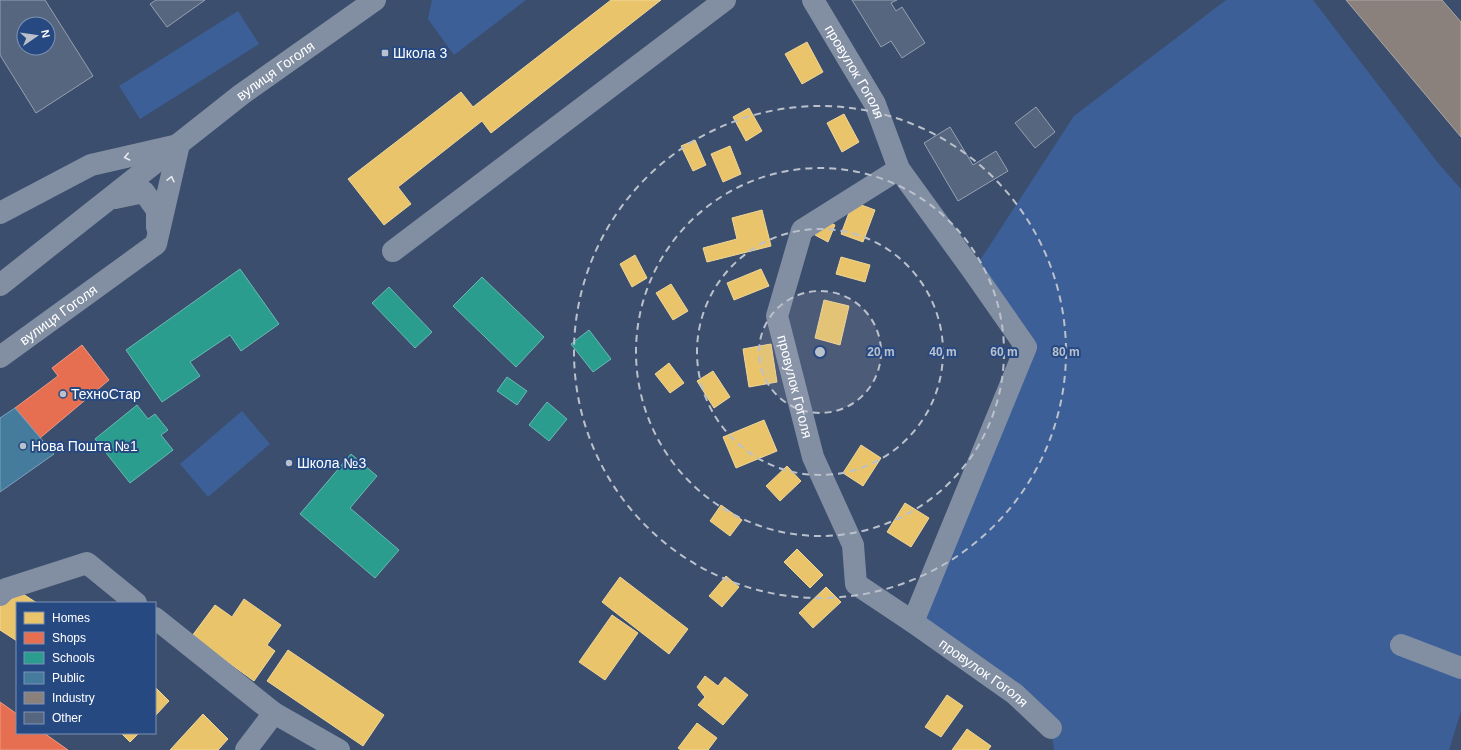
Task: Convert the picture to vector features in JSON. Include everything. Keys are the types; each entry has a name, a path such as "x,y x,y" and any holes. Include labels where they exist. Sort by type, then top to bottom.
{"street":[{"name":"вулиця Гоголя","path":"0,285 242,94 375,0"},
{"path":"393,251 725,0"},
{"name":"провулок Гоголя","path":"813,0 875,104 899,168 1026,347 913,622"},
{"name":"вулиця Гоголя","path":"0,213 91,165 179,144"},
{"path":"156,244 179,144"},
{"name":"провулок Гоголя","path":"899,168 802,230 777,316 814,457 853,545 856,584 1015,694 1051,728"},
{"name":"вулиця Гоголя","path":"0,357 156,244 158,210 144,192 110,199"},
{"path":"0,595 6,588 86,563 135,602"},
{"path":"156,619 274,713 339,750"},
{"path":"1401,645 1461,668"},
{"path":"246,750 274,713"}],"shaded area":[{"path":"432,0 526,0 454,55 428,19"},
{"path":"1226,0 1313,0 1438,163 1461,189 1461,711 1449,750 1054,750 1051,728 913,622 1025,347 973,271 1074,116"},
{"path":"238,11 259,44 140,119 119,86"},
{"path":"242,411 270,444 208,497 180,464"}],"building: Homes":[{"path":"611,0 661,0 491,133 482,121 398,187 411,204 384,225 348,179 461,92 473,107"},
{"path":"807,42 823,72 802,84 785,54"},
{"path":"749,108 762,131 746,141 733,117"},
{"path":"844,114 859,142 842,152 827,123"},
{"path":"695,140 706,165 693,171 681,146"},
{"path":"730,146 741,174 723,182 711,154"},
{"path":"853,202 875,210 863,242 841,234"},
{"path":"762,210 771,246 707,262 703,248 737,239 732,218"},
{"path":"822,219 835,225 828,242 815,235"},
{"path":"635,255 647,278 632,287 620,264"},
{"path":"841,257 870,265 865,282 836,274"},
{"path":"761,269 769,286 734,300 727,283"},
{"path":"671,284 688,311 673,320 656,293"},
{"path":"824,300 849,306 840,345 815,338"},
{"path":"771,344 777,382 749,387 743,349"},
{"path":"669,363 684,383 670,393 655,374"},
{"path":"713,371 730,397 714,408 697,381"},
{"path":"764,420 777,451 736,468 723,437"},
{"path":"861,445 881,458 863,486 843,473"},
{"path":"787,466 801,481 780,501 766,486"},
{"path":"905,503 929,518 911,547 887,532"},
{"path":"721,505 742,520 730,536 710,521"},
{"path":"797,549 823,575 810,588 784,562"},
{"path":"726,576 739,587 722,607 709,596"},
{"path":"620,577 688,629 669,654 602,602"},
{"path":"12,587 35,602 16,602 16,640 0,630 0,606"},
{"path":"826,587 841,602 813,628 799,613"},
{"path":"244,599 281,625 267,645 275,651 254,681 192,636 215,605 232,617"},
{"path":"612,615 638,633 605,680 579,662"},
{"path":"288,650 384,715 363,746 267,681"},
{"path":"705,676 718,686 725,677 748,695 723,725 698,705 705,697 697,687"},
{"path":"156,688 169,701 156,715"},
{"path":"947,695 963,706 941,737 925,727"},
{"path":"203,714 228,739 218,750 170,750"},
{"path":"697,723 717,738 708,750 681,750 678,748"},
{"path":"967,729 991,746 988,750 952,750"},
{"path":"122,734 138,734 130,742"}],"building: Shops":[{"name":"ТехноСтар","path":"82,345 109,380 40,438 15,408 58,376 52,368"},
{"path":"0,702 16,713 16,734 45,734 68,750 0,750"}],"building: Schools":[{"path":"240,269 279,324 241,351 230,335 190,362 200,376 162,402 126,350"},
{"path":"482,277 544,337 516,367 453,306"},
{"path":"389,287 432,332 415,348 372,303"},
{"path":"589,330 611,359 593,372 571,344"},
{"path":"507,377 527,391 517,405 497,391"},
{"path":"547,402 567,419 549,441 529,425"},
{"path":"137,405 148,419 155,414 168,430 161,435 173,450 130,483 95,439"},
{"path":"351,454 377,476 350,508 399,550 375,578 300,514"}],"building: Public":[{"name":"Нова Пошта №1","path":"15,408 54,454 0,492 0,418"}],"building: Industry":[{"path":"1346,0 1442,0 1461,22 1461,137"}],"building: Other":[{"path":"0,0 45,0 55,16 16,16 16,56 56,56 56,17 93,76 36,113 0,55"},
{"path":"156,0 205,0 167,27 150,4"},
{"path":"852,0 897,0 891,3 896,11 902,7 925,43 902,58 891,41 881,47"},
{"path":"1036,107 1055,132 1035,148 1015,123"},
{"path":"950,127 973,165 996,151 1008,171 958,201 924,143"}],"place":[{"name":"Школа 3","path":"385,53"},
{"name":"ТехноСтар","path":"63,394"},
{"name":"Нова Пошта №1","path":"23,446"},
{"name":"Школа №3","path":"289,463"}]}
